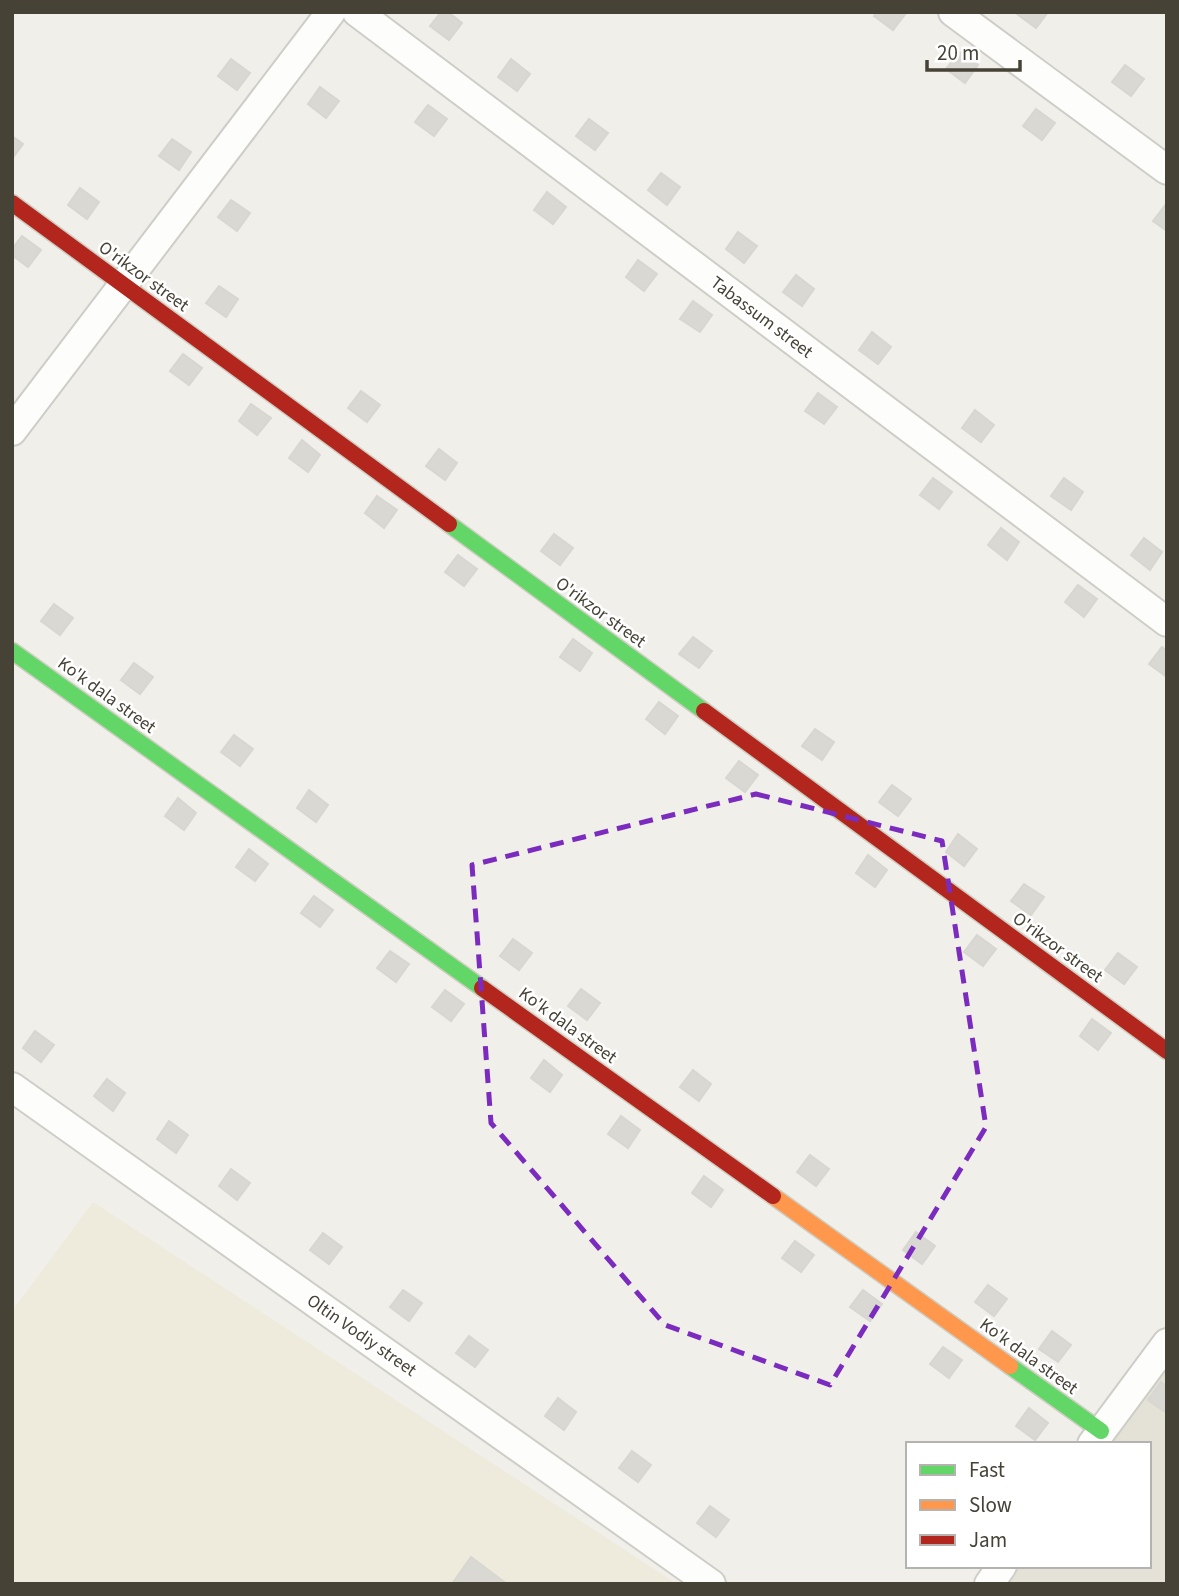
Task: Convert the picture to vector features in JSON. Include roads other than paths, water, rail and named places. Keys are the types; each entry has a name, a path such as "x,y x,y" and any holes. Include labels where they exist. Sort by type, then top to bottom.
{"street":[{"path":"12,431 331,12"},
{"name":"Tabassum street","path":"357,12 1167,622"},
{"path":"953,12 1167,170"},
{"name":"O'rikzor street","path":"12,203 1167,1051"},
{"name":"Ko'k dala street","path":"12,651 1096,1437"},
{"name":"Oltin Vodiy street","path":"12,1087 711,1584"},
{"path":"1096,1437 1167,1343"},
{"path":"989,1584 1001,1568"}]}
